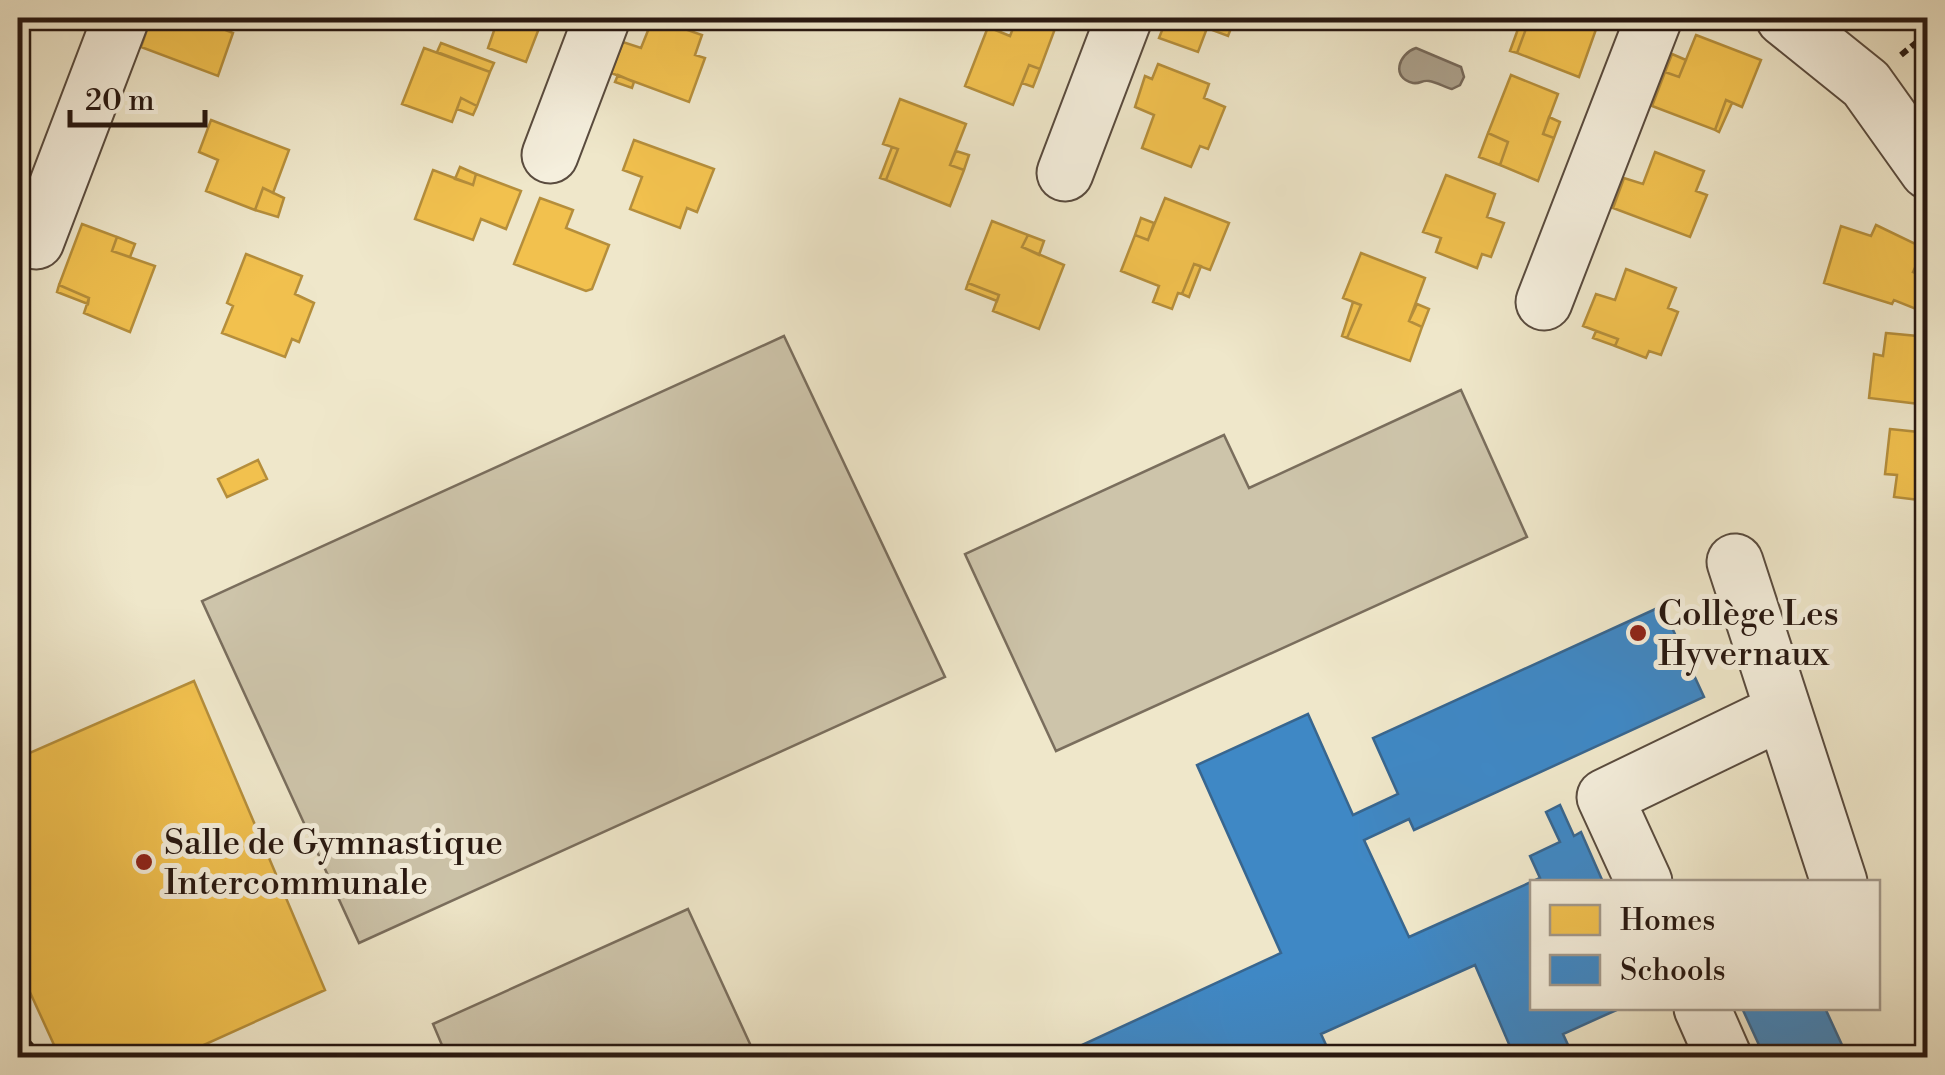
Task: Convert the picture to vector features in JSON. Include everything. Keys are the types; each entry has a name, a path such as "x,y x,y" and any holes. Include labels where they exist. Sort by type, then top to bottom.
{"street":[{"path":"36,241 121,18"},
{"path":"550,155 602,18"},
{"path":"1065,173 1124,18"},
{"path":"1544,302 1654,18"},
{"path":"1784,18 1866,84 1928,171"},
{"path":"1735,562 1838,880"},
{"path":"1643,880 1605,797 1784,711"},
{"path":"1703,1010 1724,1058"}],"path":[{"path":"18,1030 42,1058"}],"shaded area":[{"path":"1416,48 1461,67 1464,77 1460,85 1452,89 1429,81 1406,80 1400,71 1401,60"},
{"path":"784,336 945,677 359,943 202,601"},
{"path":"1461,390 1527,537 1056,751 965,554 1224,435 1249,488"},
{"path":"688,909 756,1057 447,1057 433,1024"}],"building: Homes":[{"path":"151,18 169,22 172,18 227,18 223,29 233,33 218,76 141,47"},
{"path":"485,18 543,18 526,62 488,48 497,22"},
{"path":"653,18 702,35 695,55 705,58 689,102 611,73 623,42 641,48"},
{"path":"1017,18 1035,18 1056,26 1040,69 1029,65 1013,105 965,86 988,27 1010,36"},
{"path":"1167,18 1235,18 1228,36 1207,28 1198,52 1159,38"},
{"path":"1522,18 1530,18 1517,53 1510,51"},
{"path":"1530,18 1599,21 1579,77 1517,53"},
{"path":"1696,35 1761,60 1742,107 1726,100 1715,130 1652,106 1665,72 1679,77"},
{"path":"441,43 494,63 490,72 437,52"},
{"path":"424,48 490,72 477,106 461,98 452,122 402,104"},
{"path":"18,51 25,55 19,72 18,71"},
{"path":"1672,54 1686,60 1679,77 1665,72"},
{"path":"1158,64 1209,84 1204,98 1225,107 1208,149 1200,146 1191,167 1142,148 1154,115 1135,107 1145,76 1152,79"},
{"path":"1029,65 1040,69 1033,87 1022,83"},
{"path":"618,75 634,82 632,88 615,82"},
{"path":"1511,75 1558,94 1543,134 1554,138 1538,181 1500,165 1508,142 1488,133"},
{"path":"461,98 477,106 473,115 457,109"},
{"path":"900,99 966,124 950,165 964,170 950,206 886,180 898,149 883,144"},
{"path":"1726,100 1732,103 1719,132 1715,130"},
{"path":"1549,117 1560,122 1554,138 1543,134"},
{"path":"211,120 289,150 273,193 263,188 255,210 206,191 218,160 199,152"},
{"path":"1488,133 1508,142 1500,165 1479,157"},
{"path":"634,140 714,169 697,212 687,208 680,228 630,209 642,177 623,170"},
{"path":"892,147 898,149 886,180 880,178"},
{"path":"956,151 969,155 964,170 950,165"},
{"path":"1655,152 1704,171 1696,191 1707,195 1690,237 1613,208 1624,178 1643,184"},
{"path":"460,167 476,174 473,185 455,179"},
{"path":"433,170 473,185 476,174 521,191 506,229 481,219 473,240 415,219"},
{"path":"1446,175 1495,194 1487,217 1504,223 1491,257 1482,254 1477,268 1436,252 1441,238 1423,232"},
{"path":"263,188 284,198 278,217 255,210"},
{"path":"540,198 573,210 566,228 609,245 592,289 586,291 514,264"},
{"path":"1165,198 1229,223 1210,270 1194,264 1172,309 1153,302 1159,286 1121,271 1135,235 1148,240"},
{"path":"1141,218 1154,223 1148,240 1135,235"},
{"path":"992,221 1028,235 1022,247 1064,265 1039,329 993,311 999,295 968,283"},
{"path":"82,224 117,237 112,251 155,266 130,332 84,313 89,298 59,285"},
{"path":"1876,225 1924,248 1913,272 1928,278 1928,284 1916,309 1824,283 1841,226 1871,236"},
{"path":"1028,235 1044,241 1039,255 1022,247"},
{"path":"117,237 135,244 130,257 112,251"},
{"path":"1361,253 1425,278 1409,321 1422,327 1410,361 1347,338 1361,305 1343,298"},
{"path":"246,254 302,276 295,294 314,303 299,342 292,339 285,357 222,333 233,306 227,303"},
{"path":"1194,264 1201,266 1189,297 1182,294"},
{"path":"1626,269 1676,288 1668,308 1678,312 1661,355 1649,351 1646,358 1615,346 1618,339 1583,326 1596,294 1615,300"},
{"path":"968,283 999,295 997,301 966,289"},
{"path":"59,285 89,298 88,304 57,292"},
{"path":"1353,302 1361,305 1347,338 1342,336"},
{"path":"1417,304 1429,309 1422,327 1409,321"},
{"path":"1596,331 1618,339 1615,346 1593,338"},
{"path":"1886,333 1928,337 1928,405 1869,398 1874,354 1883,356"},
{"path":"1890,429 1928,433 1928,501 1894,497 1897,475 1885,474"},
{"path":"258,460 267,479 227,497 218,479"},
{"name":"Salle de Gymnastique Intercommunale","path":"194,681 325,990 175,1058 60,1058 18,966 18,758"}],"building: Schools":[{"path":"1662,606 1704,697 1414,830 1409,819 1364,840 1409,937 1530,883 1530,1010 1617,1010 1563,1034 1574,1058 1515,1058 1475,965 1321,1034 1332,1058 1054,1058 1281,953 1197,765 1308,714 1353,815 1398,794 1373,738"},
{"path":"1560,805 1574,836 1581,832 1602,880 1536,880 1540,878 1530,856 1560,842 1546,812"},
{"path":"1743,1010 1826,1010 1848,1058 1765,1058"}],"place":[{"name":"Collège Les Hyvernaux","path":"1638,633"},
{"name":"Salle de Gymnastique Intercommunale","path":"144,862"}]}
